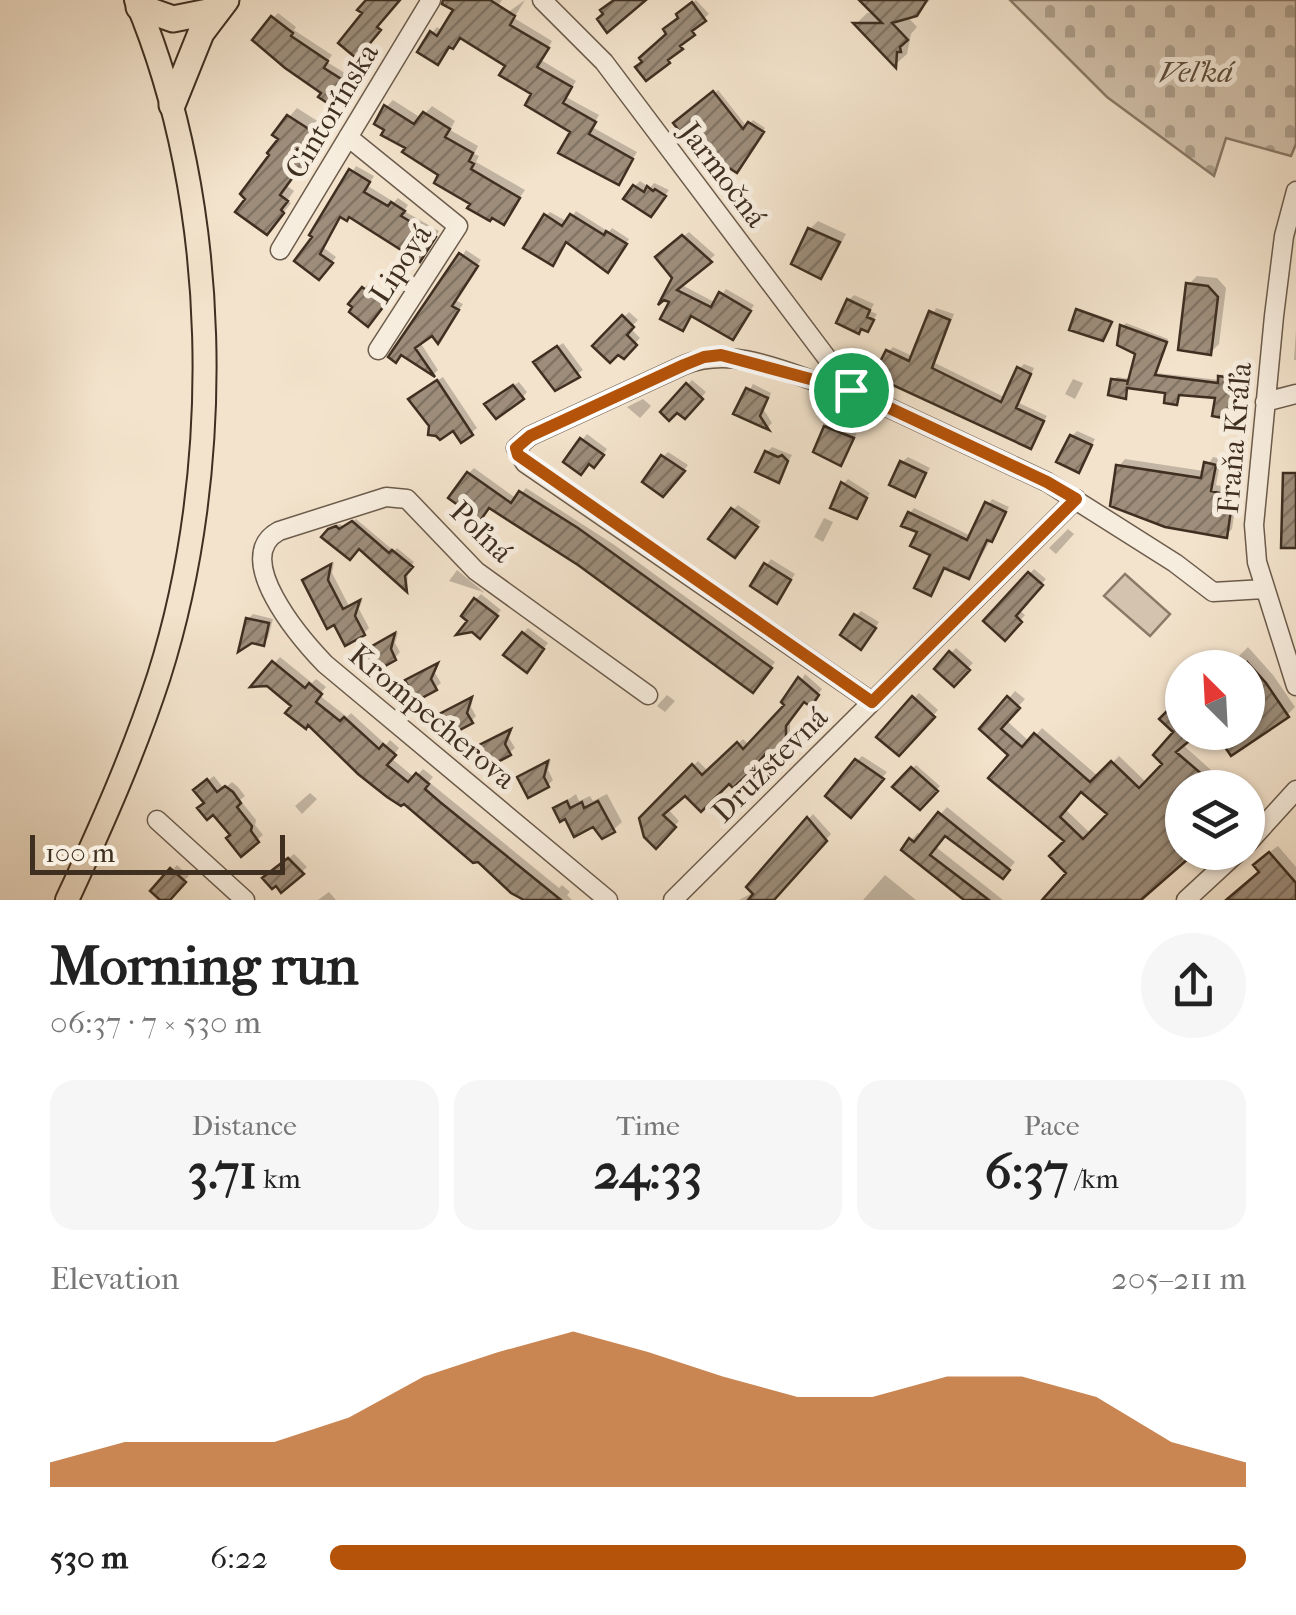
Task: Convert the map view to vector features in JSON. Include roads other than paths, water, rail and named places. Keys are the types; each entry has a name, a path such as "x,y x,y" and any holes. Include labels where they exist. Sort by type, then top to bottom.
{"highway":[{"path":"137,3 173,19 222,5"},
{"path":"172,105 190,55 222,5"}],"main road":[{"path":"68,900 106,817 159,675 191,536 201,434 201,298 191,198 172,105 137,3"}],"street":[{"name":"Cintorínska","path":"280,250 430,0"},
{"name":"Jarmočná","path":"542,0 604,62 851,390"},
{"name":"Lipová","path":"348,137 458,226 378,350"},
{"name":"Fraňa Kráľa","path":"1296,191 1284,236 1254,526 1264,590 1296,686"},
{"name":"Jarmočná","path":"872,702 525,462 516,448 530,436 704,357 737,357 851,390 1047,482 1213,592 1264,590"},
{"path":"1265,402 1296,394"},
{"name":"Poľná","path":"261,548 278,531 386,497 407,499 476,571 648,695"},
{"name":"Družstevná","path":"673,900 1076,499"},
{"name":"Krompecherova","path":"261,548 261,562 277,601 325,664 608,900"},
{"path":"1265,824 1296,790"},
{"path":"157,820 245,900"},
{"path":"1186,900 1218,870"}],"park label":[{"name":"Veľká","path":"1196,72"}]}
